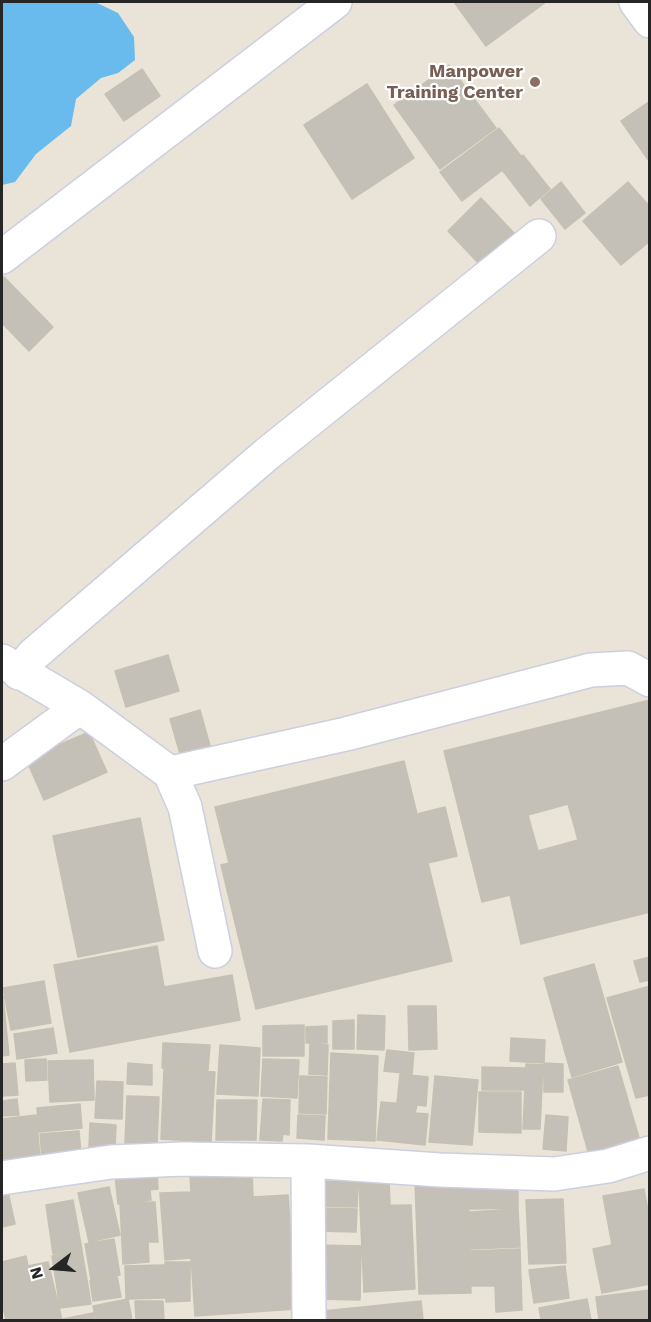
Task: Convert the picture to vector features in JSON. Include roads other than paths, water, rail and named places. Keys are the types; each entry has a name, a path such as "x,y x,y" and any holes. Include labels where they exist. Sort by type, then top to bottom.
{"street":[{"path":"2,257 335,2"},
{"path":"636,2 650,21"},
{"path":"10,667 33,655 267,454 539,236"},
{"path":"10,667 80,707 170,773 185,807 215,951"},
{"path":"170,773 346,734 591,670 628,668 650,680"},
{"path":"2,764 80,707"},
{"path":"2,1178 111,1162 183,1159 308,1161 440,1170 554,1174 608,1166 650,1153"},
{"path":"308,1161 309,1320"}],"water":[{"path":"2,2 95,2 118,13 134,37 135,60 118,73 101,78 76,99 71,126 36,154 15,182 2,185"}],"place":[{"name":"Manpower Training Center","path":"535,82"}]}
